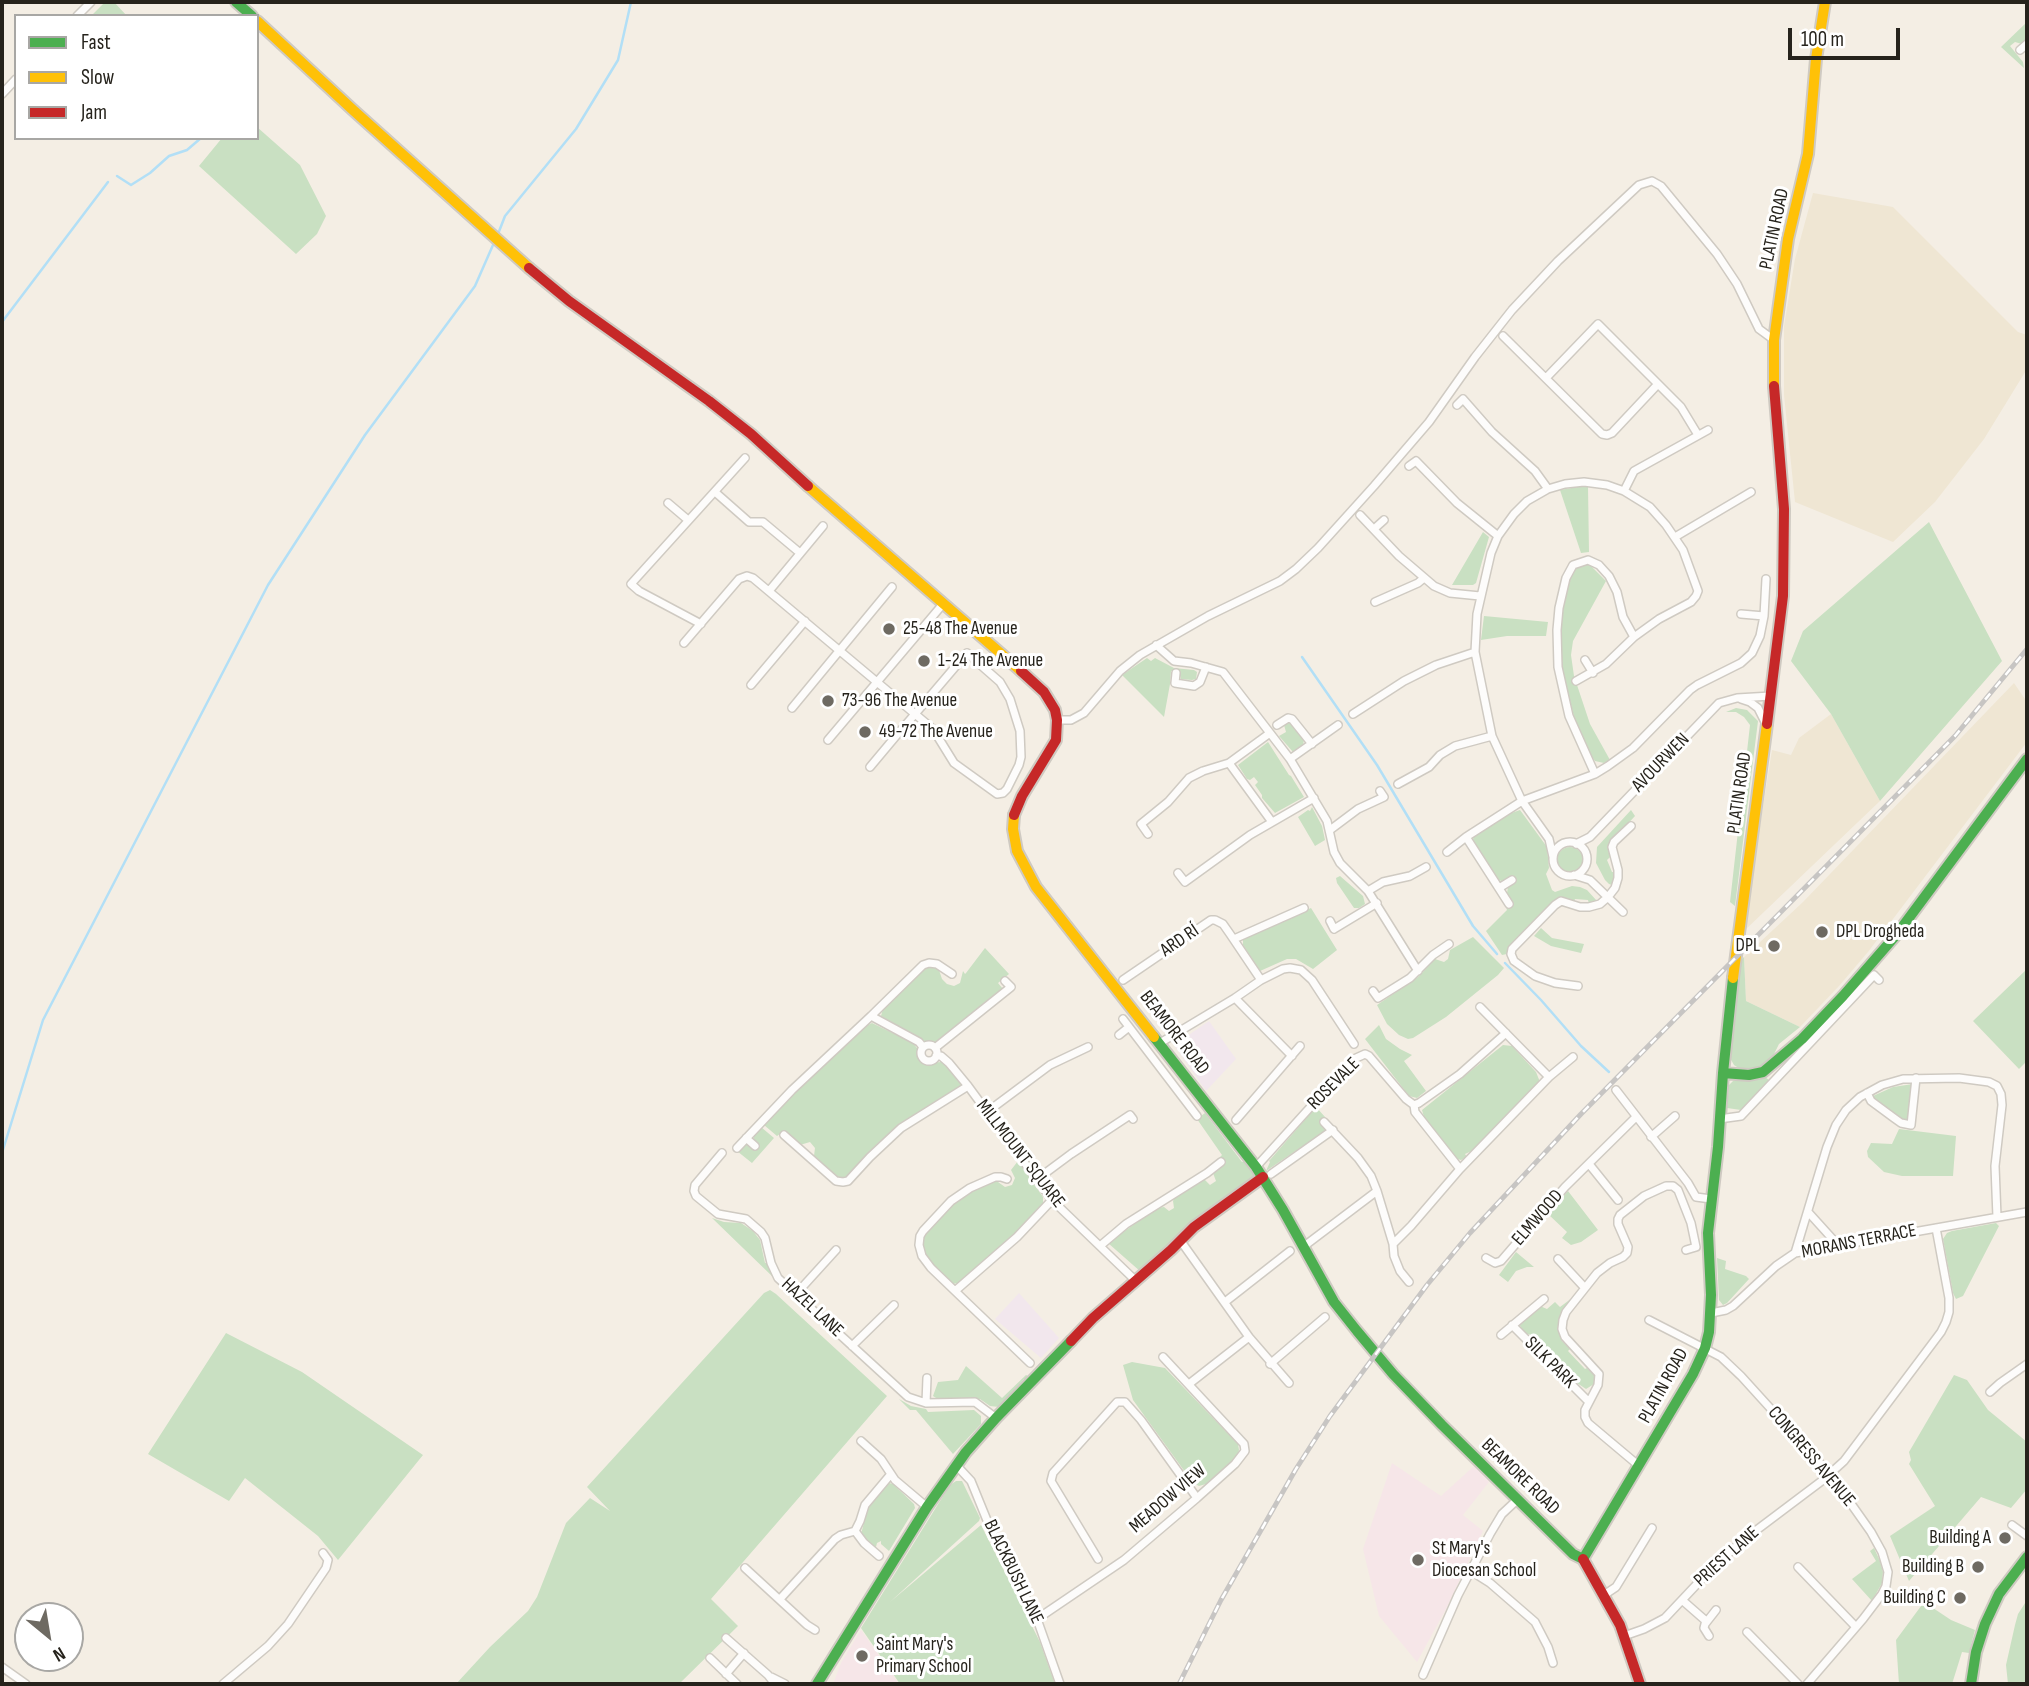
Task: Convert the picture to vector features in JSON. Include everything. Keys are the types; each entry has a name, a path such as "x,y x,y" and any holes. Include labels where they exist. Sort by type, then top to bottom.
{"main road":[{"path":"236,2 250,14"},
{"name":"PLATIN ROAD","path":"1583,1559 1657,1437 1705,1348 1711,1295 1707,1244 1723,1073 1734,968 1783,596 1784,524 1773,379 1774,340 1788,239 1808,154 1816,59 1825,2"},
{"path":"259,23 520,260 569,300 751,434 852,526 1044,692 1058,720"},
{"name":"BEAMORE ROAD","path":"1058,720 1054,747 1022,796 1014,814 1014,843 1036,887 1256,1167 1267,1175 1334,1302 1356,1331 1442,1425 1573,1554 1583,1559"},
{"path":"1723,1073 1749,1075 1763,1072 1805,1041 1897,934 2027,759"},
{"path":"817,1684 927,1507 996,1418 1082,1329 1180,1240 1207,1216 1267,1175"},
{"path":"1971,1684 1984,1624 1999,1594 2027,1557"},
{"path":"1583,1559 1624,1636 1640,1684"}],"street":[{"path":"2,94 14,81"},
{"path":"1058,720 1071,720 1084,713 1120,671 1156,645 1280,581 1296,569 1374,486 1429,422 1512,310 1558,261 1639,185 1652,181 1661,186 1717,254 1737,284 1759,330 1774,340"},
{"path":"1546,378 1598,324 1681,407 1698,435"},
{"path":"1503,336 1602,434 1612,433 1658,384"},
{"path":"1457,405 1463,399 1492,432 1535,471 1548,489"},
{"path":"1624,491 1634,471 1708,430"},
{"path":"701,624 639,591 631,584 745,458"},
{"path":"1409,466 1416,461 1458,504 1498,536"},
{"path":"1576,681 1606,664 1634,637 1691,601 1698,591 1689,563 1675,537 1650,507 1624,491 1607,485 1584,482 1548,489 1521,506 1498,536 1480,596 1475,652 1492,736 1522,801 1549,839 1554,866 1560,873 1590,880 1623,912"},
{"path":"715,492 750,522 763,522 800,553"},
{"path":"1675,537 1751,492"},
{"path":"668,503 688,520"},
{"path":"1360,515 1424,578 1437,587 1450,593 1480,596"},
{"path":"1374,529 1384,520"},
{"path":"769,591 823,526"},
{"path":"1595,774 1569,716 1559,669 1559,608 1566,578 1573,565 1588,560 1599,565 1609,576 1617,592 1623,617 1634,637"},
{"path":"684,643 739,579 747,576 754,578 877,682 915,713 937,732 954,763 993,793 1003,793 1007,789 1021,757 1018,721 1010,699 1000,682 967,653 915,713 870,768"},
{"path":"1375,602 1424,578"},
{"path":"1447,852 1466,836 1522,801 1595,774 1608,766 1633,748 1697,685 1741,663 1756,645 1764,617 1766,579"},
{"path":"792,708 892,587"},
{"path":"828,740 943,604"},
{"path":"1741,614 1764,617"},
{"path":"751,685 805,621"},
{"path":"1156,645 1174,661 1223,672 1290,759 1330,830 1334,852 1340,863 1377,903 1418,971"},
{"path":"1353,714 1404,681 1436,665 1475,652"},
{"path":"1585,660 1593,673"},
{"path":"1176,673 1175,683 1194,686 1200,682 1206,667"},
{"name":"AVOURWEN","path":"1549,839 1563,844 1576,844 1590,837 1715,707 1724,701 1771,696"},
{"path":"1737,698 1758,708 1767,727"},
{"path":"1277,725 1287,718 1292,719 1312,744"},
{"path":"1290,759 1338,725"},
{"path":"1147,834 1141,824 1163,808 1189,778 1229,763 1270,733"},
{"path":"1398,784 1429,767 1452,747 1492,736"},
{"path":"1229,763 1272,822"},
{"path":"1330,830 1358,809 1384,797 1380,791"},
{"path":"1178,873 1185,882 1250,835 1314,798"},
{"path":"1578,986 1555,983 1535,976 1514,961 1512,949 1561,901 1589,907 1600,904 1608,897 1618,878 1612,847 1631,826"},
{"path":"1466,836 1509,904"},
{"name":"AVOURWEN","path":"1590,837 1585,852 1590,880"},
{"path":"1553,857 1556,849 1563,844"},
{"path":"1576,844 1585,852"},
{"path":"1574,875 1582,871 1586,864"},
{"path":"1368,891 1383,882 1407,877 1426,867"},
{"path":"1499,888 1512,880"},
{"path":"1330,922 1334,929 1377,903"},
{"path":"1234,939 1304,908"},
{"name":"ARD RÍ","path":"1123,980 1211,920 1223,924 1261,980"},
{"path":"1373,991 1378,998 1418,971 1449,944"},
{"path":"1440,950 1444,958"},
{"path":"737,1148 792,1090 923,965 937,964 952,974"},
{"path":"1160,1043 1261,980 1290,968 1301,970 1312,980 1354,1044"},
{"path":"1719,1119 1741,1116 1805,1041 1874,975 1880,980"},
{"path":"936,1052 1011,988 1005,981"},
{"path":"1235,998 1292,1056"},
{"path":"1480,1007 1549,1077"},
{"name":"MILLMOUNT SQUARE","path":"871,1016 919,1042 923,1047"},
{"path":"1123,1019 1198,1116"},
{"path":"1119,1035 1129,1027"},
{"path":"1414,1105 1460,1074 1506,1033"},
{"name":"MILLMOUNT SQUARE","path":"923,1047 929,1045 949,1063 1052,1200 1136,1281"},
{"path":"1236,1120 1300,1046"},
{"name":"MILLMOUNT SQUARE","path":"923,1047 921,1052 925,1059 930,1061 936,1052"},
{"path":"987,1112 1066,1052 1088,1047"},
{"name":"ROSEVALE","path":"1256,1167 1353,1059 1365,1054 1374,1059 1414,1105 1415,1112 1460,1169"},
{"path":"1393,1244 1460,1169 1549,1077 1573,1057"},
{"path":"1867,1093 1871,1101 1894,1118 1911,1125 1916,1078"},
{"path":"1795,1253 1836,1125 1846,1110 1860,1097 1882,1085 1903,1079 1959,1078 1989,1082 1997,1086 2002,1105 1995,1166 1997,1217"},
{"path":"784,1135 836,1181 848,1181 901,1128 968,1086"},
{"path":"1616,1090 1696,1197 1711,1199"},
{"path":"1190,1106 1202,1096"},
{"path":"1036,1180 1130,1115 1133,1119"},
{"path":"1651,1137 1675,1116"},
{"name":"ELMWOOD","path":"1486,1258 1495,1263 1501,1261 1565,1187 1636,1117"},
{"name":"ROSEVALE","path":"1324,1122 1365,1167 1377,1191 1394,1256 1400,1271 1409,1282"},
{"name":"ROSEVALE","path":"1267,1175 1333,1130"},
{"path":"746,1138 755,1146"},
{"path":"805,1154 812,1146"},
{"name":"HAZEL LANE","path":"722,1153 695,1185 696,1196 718,1214 746,1219 761,1232 778,1278 908,1397 926,1404"},
{"path":"1100,1246 1126,1224 1221,1162"},
{"path":"1588,1164 1618,1200"},
{"path":"1207,1173 1212,1181"},
{"path":"1007,1179 995,1177 960,1194 936,1215 920,1237 920,1250 925,1262 1030,1363"},
{"name":"SILK PARK","path":"1638,1465 1588,1423 1585,1410 1598,1385 1599,1374 1565,1337 1562,1329 1566,1312 1597,1273 1627,1253 1628,1247 1618,1224 1620,1215 1644,1196 1666,1186 1673,1186 1678,1190 1691,1223 1696,1247 1686,1250"},
{"path":"1303,1247 1377,1191"},
{"path":"1166,1199 1171,1207"},
{"path":"955,1291 1017,1237 1052,1200"},
{"name":"MORANS TERRACE","path":"1710,1313 1733,1306 1749,1289 1795,1253 2027,1212"},
{"path":"1809,1213 1838,1245"},
{"name":"PRIEST LANE","path":"1624,1636 1659,1622 1746,1538 1844,1461 1946,1322 1949,1298 1936,1228"},
{"path":"1180,1240 1249,1337 1289,1383"},
{"path":"796,1294 836,1250"},
{"path":"1225,1302 1290,1251"},
{"path":"1558,1259 1585,1288"},
{"name":"SILK PARK","path":"1501,1335 1544,1299"},
{"path":"852,1346 894,1306"},
{"path":"1270,1364 1325,1317"},
{"name":"CONGRESS AVENUE","path":"1649,1320 1721,1357 1740,1375 1830,1474 1882,1552 1888,1572 1882,1594 1807,1684"},
{"name":"SILK PARK","path":"1512,1325 1588,1401"},
{"path":"1189,1384 1249,1337"},
{"name":"MEADOW VIEW","path":"1037,1619 1124,1560 1198,1498 1235,1464 1245,1451 1244,1444 1163,1357"},
{"path":"1990,1392 2027,1364"},
{"path":"927,1378 926,1404 975,1402 996,1418"},
{"path":"1098,1559 1051,1481 1053,1473 1117,1402 1125,1402 1141,1420 1198,1498"},
{"path":"861,1441 881,1459 898,1483 927,1507"},
{"name":"BLACKBUSH LANE","path":"958,1467 971,1481 993,1535 1037,1619 1060,1684"},
{"path":"780,1599 838,1537 855,1531 865,1505 891,1474"},
{"path":"1423,1675 1471,1570 1496,1524 1518,1499"},
{"path":"2012,1525 2027,1536"},
{"path":"1604,1595 1616,1587 1652,1528"},
{"path":"855,1531 879,1556"},
{"path":"223,1684 268,1646 288,1624 326,1568 328,1560 323,1553"},
{"path":"1798,1567 1856,1627"},
{"path":"745,1568 807,1625 816,1630"},
{"path":"1471,1570 1535,1622 1553,1663"},
{"path":"1682,1600 1706,1621"},
{"path":"1709,1636 1704,1628 1706,1621 1716,1610"},
{"path":"1747,1632 1798,1684"},
{"path":"726,1638 775,1684"},
{"path":"726,1674 744,1653"},
{"path":"710,1658 737,1684"},
{"path":"2,1667 26,1684"},
{"path":"768,1675 785,1684"}],"shaded area":[{"path":"1813,193 1893,207 2018,332 2027,335 2027,369 1984,439 1935,502 1893,542 1795,502 1784,395 1784,326 1795,259"},
{"path":"2014,683 2027,702 2027,742 1868,952 1800,1027 1746,1001 1744,957 1803,902"},
{"path":"1831,714 1880,801 1743,932 1772,750 1791,755 1799,738"},
{"path":"1209,1021 1236,1059 1206,1091 1174,1045"},
{"path":"1019,1293 1059,1338 1041,1358 995,1319"},
{"name":"St Mary's Diocesan School","path":"1392,1463 1441,1496 1474,1466 1489,1482 1463,1515 1483,1531 1417,1662 1379,1616 1363,1549"},
{"name":"Saint Mary's Primary School","path":"861,1630 899,1684 833,1684 841,1663"}],"green space":[{"path":"105,2 114,2 125,14 93,14"},
{"path":"2027,22 2027,39 2022,44 2015,42 2010,46 2023,62 2024,68 2001,47"},
{"path":"259,129 300,165 326,216 317,234 296,254 199,166 220,140 259,140"},
{"path":"1588,487 1589,552 1581,553 1560,490"},
{"path":"1929,522 2002,661 1880,801 1831,714 1791,661 1803,631"},
{"path":"1483,532 1489,537 1476,583 1452,585"},
{"path":"1589,564 1606,581 1573,641 1571,655 1574,676 1590,724 1610,760 1604,763 1595,761 1580,733 1562,668 1560,627 1566,590 1573,571"},
{"path":"1484,616 1548,622 1546,636 1507,636 1481,640"},
{"path":"1147,658 1151,661 1155,658 1174,668 1197,672 1196,679 1192,680 1181,679 1179,672 1171,671 1164,717 1122,675"},
{"path":"1736,708 1747,710 1758,721 1735,906 1730,902 1750,725 1736,712 1726,712"},
{"path":"1291,722 1304,740 1303,745 1293,752 1279,736 1286,732 1284,725"},
{"path":"1268,742 1304,797 1275,813 1262,798 1255,785 1258,782 1254,777 1247,779 1238,765"},
{"path":"1312,807 1322,826 1325,840 1315,846 1298,817"},
{"path":"1520,810 1547,847 1549,868 1546,874 1552,890 1555,892 1572,886 1580,887 1587,890 1597,901 1589,904 1588,900 1556,900 1511,945 1507,954 1502,955 1486,931 1512,903 1507,893 1508,887 1514,882 1511,877 1498,880 1473,839 1475,834 1503,816"},
{"path":"1631,810 1635,816 1610,843 1608,849 1610,857 1607,860 1612,872 1615,872 1612,885 1605,880 1596,863 1597,847"},
{"path":"1570,847 1579,851 1583,860 1579,869 1570,873 1561,869 1557,860 1561,851"},
{"path":"1340,876 1363,896 1365,904 1354,908 1337,883 1336,878"},
{"path":"1311,908 1337,950 1313,969 1296,959 1287,959 1260,971 1243,945 1243,940"},
{"path":"1541,928 1552,938 1584,944 1581,953 1551,946 1534,936"},
{"path":"1473,937 1504,968 1446,1017 1413,1038 1399,1035 1387,1024 1377,1005 1418,977 1435,959 1444,962 1448,959 1450,950"},
{"path":"985,948 1009,974 998,983 1003,989 935,1043 926,1042 881,1016 883,1009 926,967 938,967 942,979 954,986 960,983 963,971 965,974"},
{"path":"1744,957 1746,1001 1800,1027 1779,1044 1772,1058 1761,1068 1740,1069 1730,1058 1739,962"},
{"path":"2027,969 2027,1061 2019,1069 1973,1021"},
{"path":"872,1023 913,1043 919,1058 925,1063 942,1062 960,1081 961,1086 901,1124 876,1145 848,1177 841,1179 817,1160 814,1156 815,1148 810,1142 800,1145 784,1131 777,1136 764,1125 798,1088 864,1027"},
{"path":"1379,1025 1386,1039 1412,1055 1404,1061 1426,1091 1417,1098 1409,1096 1365,1039"},
{"path":"1503,1045 1512,1046 1536,1072 1540,1082 1474,1150 1465,1154 1467,1157 1457,1159 1424,1117 1422,1110"},
{"path":"1765,1077 1769,1080 1741,1110 1727,1108 1729,1085 1733,1081"},
{"path":"1913,1084 1910,1118 1907,1122 1899,1120 1873,1100 1873,1096 1893,1087"},
{"path":"1316,1107 1326,1118 1321,1121 1328,1129 1266,1171 1269,1161"},
{"path":"1205,1113 1242,1162 1246,1160 1253,1172 1253,1181 1141,1272 1108,1243 1157,1208 1164,1207 1169,1211 1174,1208 1175,1197 1202,1180 1210,1185 1216,1181 1213,1173 1222,1165 1218,1159 1222,1155 1197,1119"},
{"path":"761,1127 774,1138 752,1163 737,1151 747,1144 756,1149 759,1146 754,1141 754,1136"},
{"path":"1899,1129 1956,1136 1953,1176 1902,1176 1884,1172 1868,1157 1867,1151 1871,1143 1892,1144"},
{"path":"1018,1161 1043,1197 1043,1204 1018,1233 959,1283 952,1284 930,1264 924,1254 925,1233 959,1199 992,1181 1005,1187 1012,1185 1015,1178 1011,1170"},
{"path":"1568,1191 1598,1230 1581,1242 1571,1245 1562,1238 1567,1232 1548,1214"},
{"path":"712,1218 741,1223 753,1231 760,1240 765,1263 774,1278"},
{"path":"1996,1223 1999,1226 1963,1296 1956,1299 1943,1239 1952,1231"},
{"path":"1516,1252 1534,1267 1516,1271 1508,1282 1499,1275"},
{"path":"1717,1258 1726,1261 1725,1269 1749,1279 1723,1305 1719,1300"},
{"path":"770,1290 887,1396 711,1599 738,1626 679,1684 456,1684 528,1611 537,1597 566,1523 590,1498 610,1511 587,1487 764,1293"},
{"path":"1576,1295 1564,1311 1558,1330 1562,1341 1570,1349 1568,1351 1595,1376 1594,1384 1586,1389 1574,1381 1575,1378 1527,1335 1519,1324 1540,1306 1547,1309 1555,1302 1560,1307"},
{"path":"226,1333 302,1372 423,1455 338,1560 318,1536 245,1478 229,1501 148,1454"},
{"path":"1043,1360 999,1407 990,1406 980,1399 933,1396 938,1382 958,1380 966,1366 1002,1398"},
{"path":"1132,1362 1165,1368 1238,1444 1238,1456 1206,1484 1199,1486 1193,1483 1133,1400 1123,1365"},
{"path":"1954,1375 1967,1380 1988,1410 2027,1442 2027,1489 2011,1508 1981,1497 1909,1581 1890,1536 1935,1506 1909,1464 1909,1452"},
{"path":"899,1399 928,1412 974,1410 981,1416 981,1424 953,1454 916,1410 910,1410"},
{"path":"962,1481 979,1521 890,1602 981,1525 1040,1642 1055,1684 900,1684 861,1628 950,1485"},
{"path":"889,1483 914,1504 915,1508 889,1551 881,1541 876,1547 872,1546 861,1534 868,1508"},
{"path":"1874,1548 1883,1572 1882,1583 1872,1601 1852,1579 1876,1561 1870,1551"},
{"path":"2027,1600 2027,1684 2008,1684 2006,1665 2015,1625"},
{"path":"1924,1602 1951,1620 1975,1630 1969,1653 1962,1652 1952,1684 1899,1684 1896,1640"}],"waterway":[{"path":"498,234 505,216 576,129 618,60 631,2"},
{"path":"117,176 131,185 169,156 187,150 199,140"},
{"path":"2,322 108,182"},
{"path":"2,1153 43,1020 268,585 365,435 475,286 493,245"},
{"path":"1302,657 1377,765 1473,926 1497,954"},
{"path":"1505,963 1581,1046 1609,1072"}],"railway":[{"path":"1179,1684 1221,1600 1296,1469 1330,1416 1427,1285 1470,1233 1581,1114 1955,736 2027,649"}],"traffic: fast":[{"path":"236,2 250,14"},
{"path":"1723,1073 1749,1075 1763,1072 1802,1039 1897,934 2027,759"},
{"path":"1583,1559 1693,1374 1705,1348 1709,1332 1711,1295 1708,1233 1733,978"},
{"path":"1154,1037 1256,1167 1334,1302 1357,1331 1393,1374 1442,1425 1573,1554 1583,1559"},
{"path":"817,1684 927,1507 966,1452 1071,1341"},
{"path":"1971,1684 1976,1652 1985,1624 1999,1594 2027,1557"}],"traffic: slow":[{"path":"1774,386 1774,340 1788,239 1808,154 1816,59 1825,2"},
{"path":"259,23 529,268"},
{"path":"808,486 1021,671"},
{"path":"1733,978 1767,724"},
{"path":"1014,815 1013,829 1017,851 1036,887 1154,1037"}],"traffic: jam":[{"path":"529,268 569,301 709,401 751,434 808,486"},
{"path":"1767,724 1783,596 1784,509 1774,386"},
{"path":"1014,815 1022,796 1056,740 1057,720 1055,710 1044,692 1021,671"},
{"path":"1071,1341 1194,1227 1263,1177"},
{"path":"1583,1559 1620,1625 1640,1684"}],"place":[{"name":"25-48 The Avenue","path":"889,629"},
{"name":"1-24 The Avenue","path":"924,661"},
{"name":"73-96 The Avenue","path":"828,701"},
{"name":"49-72 The Avenue","path":"865,732"},
{"name":"DPL Drogheda","path":"1822,932"},
{"name":"DPL","path":"1774,946"},
{"name":"Building A","path":"2005,1538"},
{"name":"St Mary's Diocesan School","path":"1418,1560"},
{"name":"Building B","path":"1978,1567"},
{"name":"Building C","path":"1960,1598"},
{"name":"Saint Mary's Primary School","path":"862,1656"}]}
